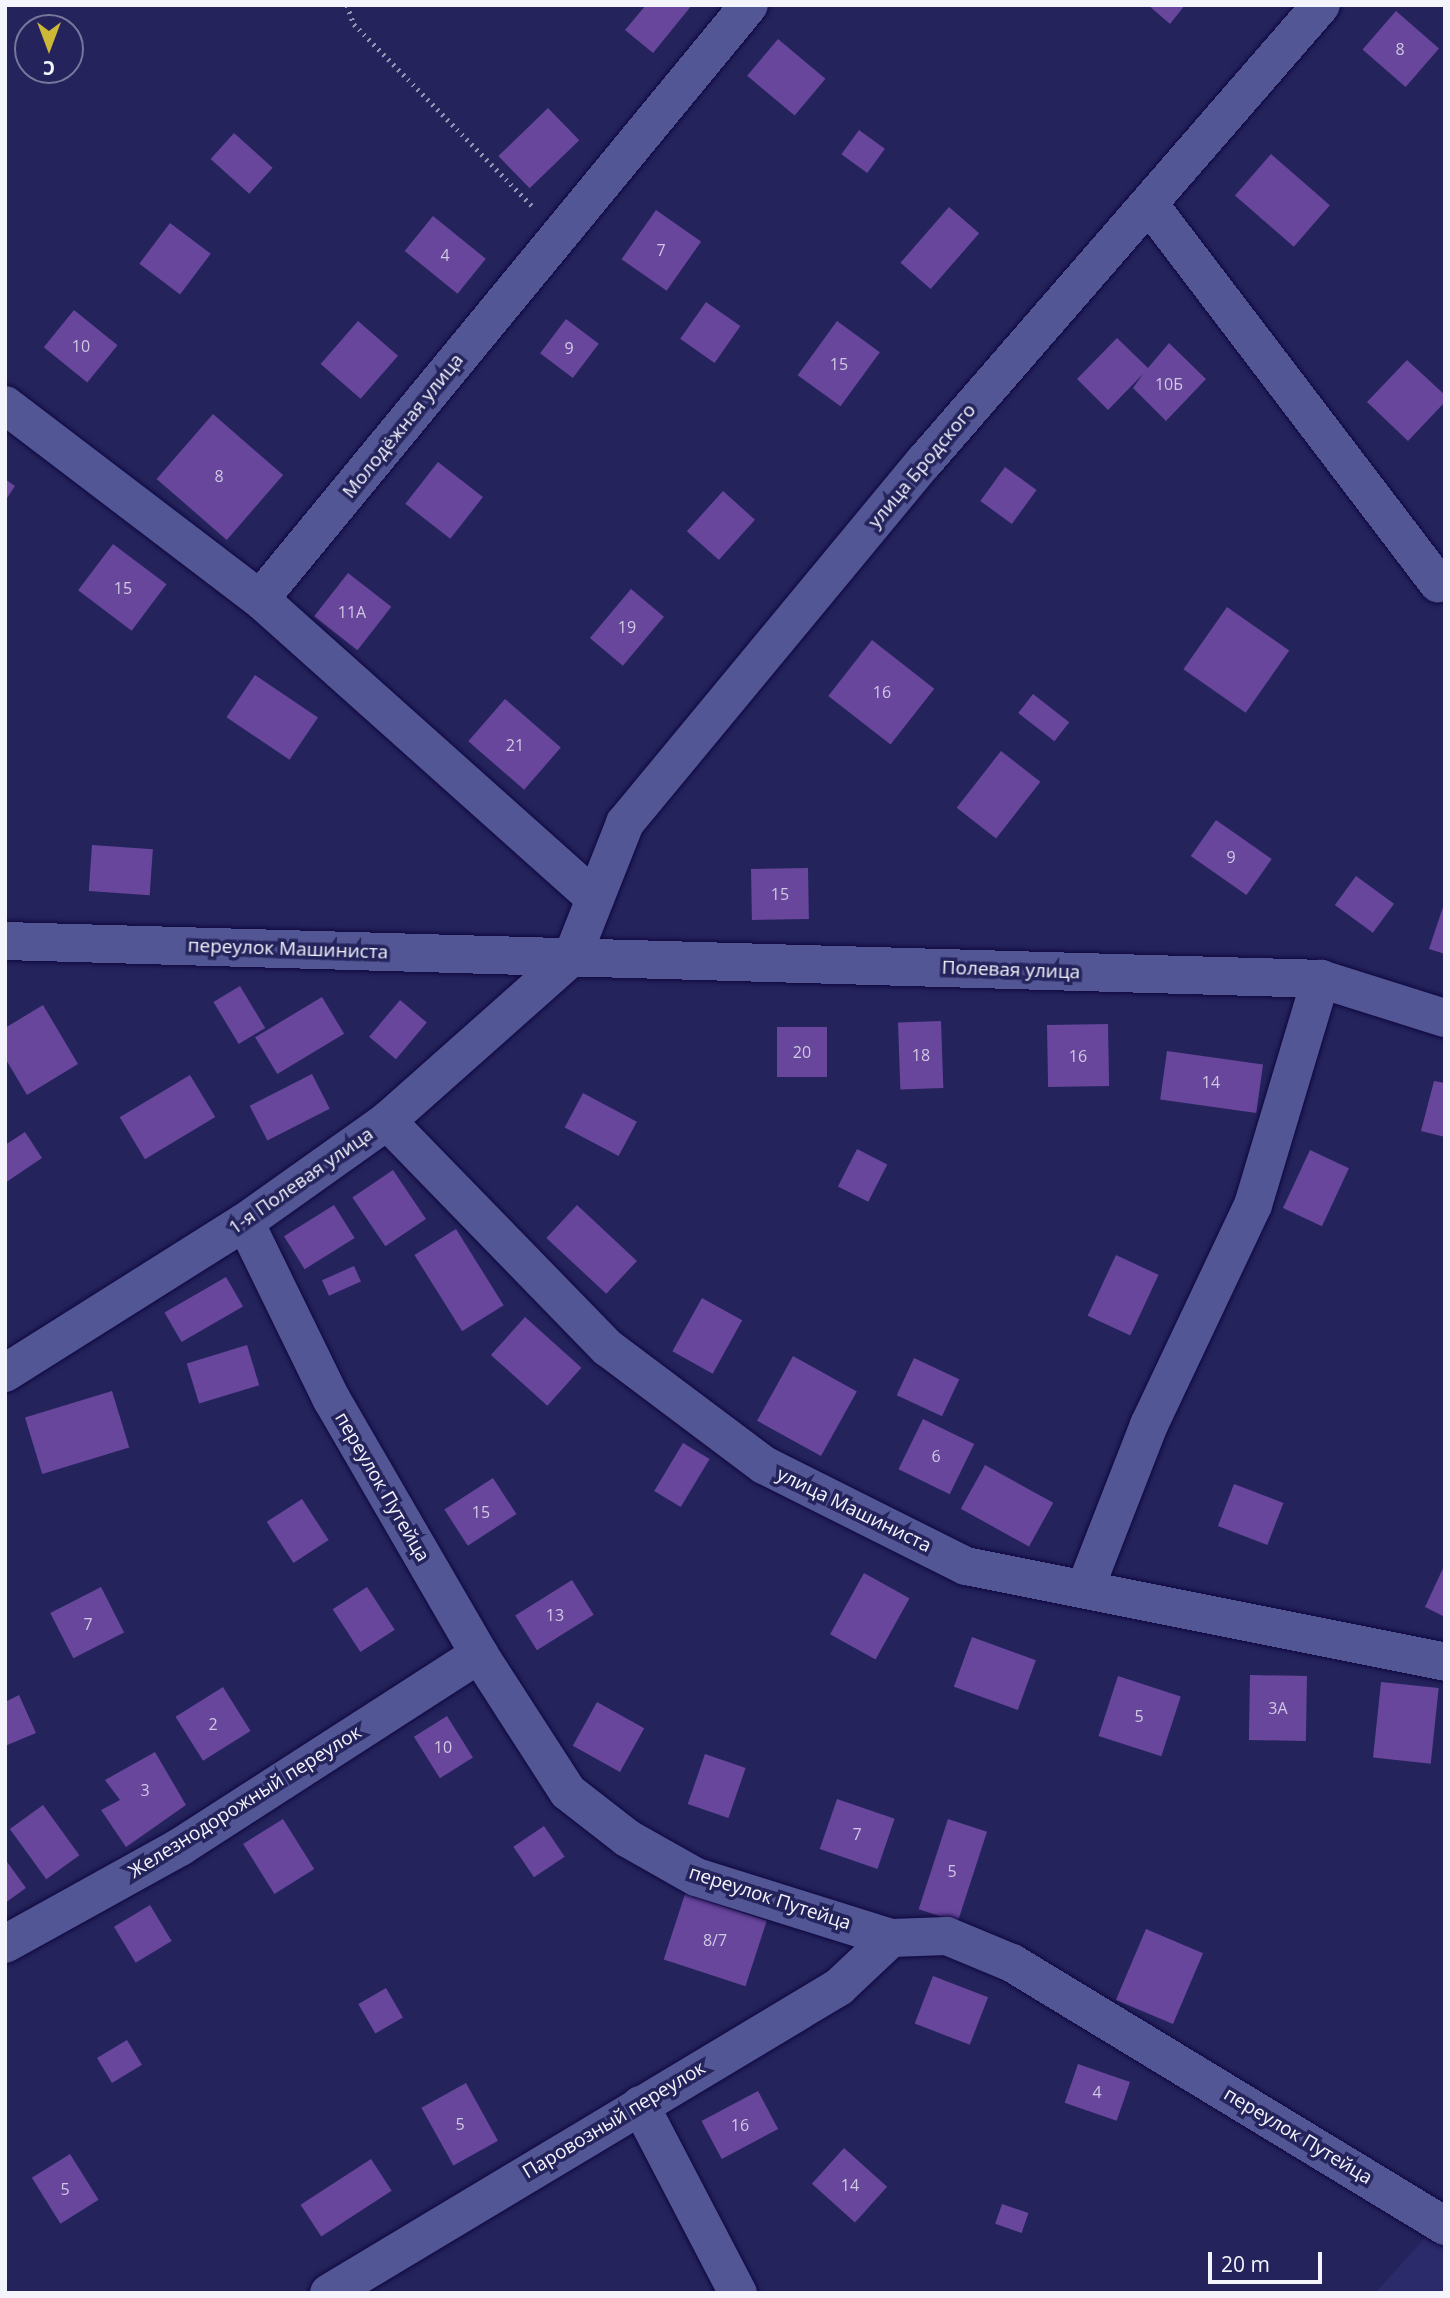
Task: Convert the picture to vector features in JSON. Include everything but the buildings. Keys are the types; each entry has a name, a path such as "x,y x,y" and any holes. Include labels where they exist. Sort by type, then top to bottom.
{"street":[{"name":"Молодёжная улица","path":"260,600 749,5"},
{"name":"улица Бродского","path":"572,957 625,823 924,462 1321,5"},
{"path":"1149,204 1438,584"},
{"path":"5,405 260,600 595,898"},
{"name":"переулок Машиниста","path":"5,941 572,957"},
{"name":"Полевая улица","path":"572,957 1321,979 1445,1018"},
{"name":"1-я Полевая улица","path":"5,1373 245,1222 387,1121 572,957"},
{"path":"1085,1589 1149,1425 1254,1205 1321,979"},
{"name":"улица Машиниста","path":"387,1121 608,1348 764,1465 966,1566 1445,1662"},
{"name":"переулок Путейца","path":"245,1222 332,1400 479,1654 568,1792 627,1838 696,1877 891,1938 947,1936 1012,1964 1445,2226"},
{"name":"Железнодорожный переулок","path":"5,1944 180,1846 479,1654"},
{"name":"Паровозный переулок","path":"329,2293 839,1987 891,1938"},
{"path":"640,2105 738,2293"}],"path":[{"path":"348,5 363,33 560,235"}],"shaded area":[{"path":"1445,2216 1445,2293 1375,2293"}]}
